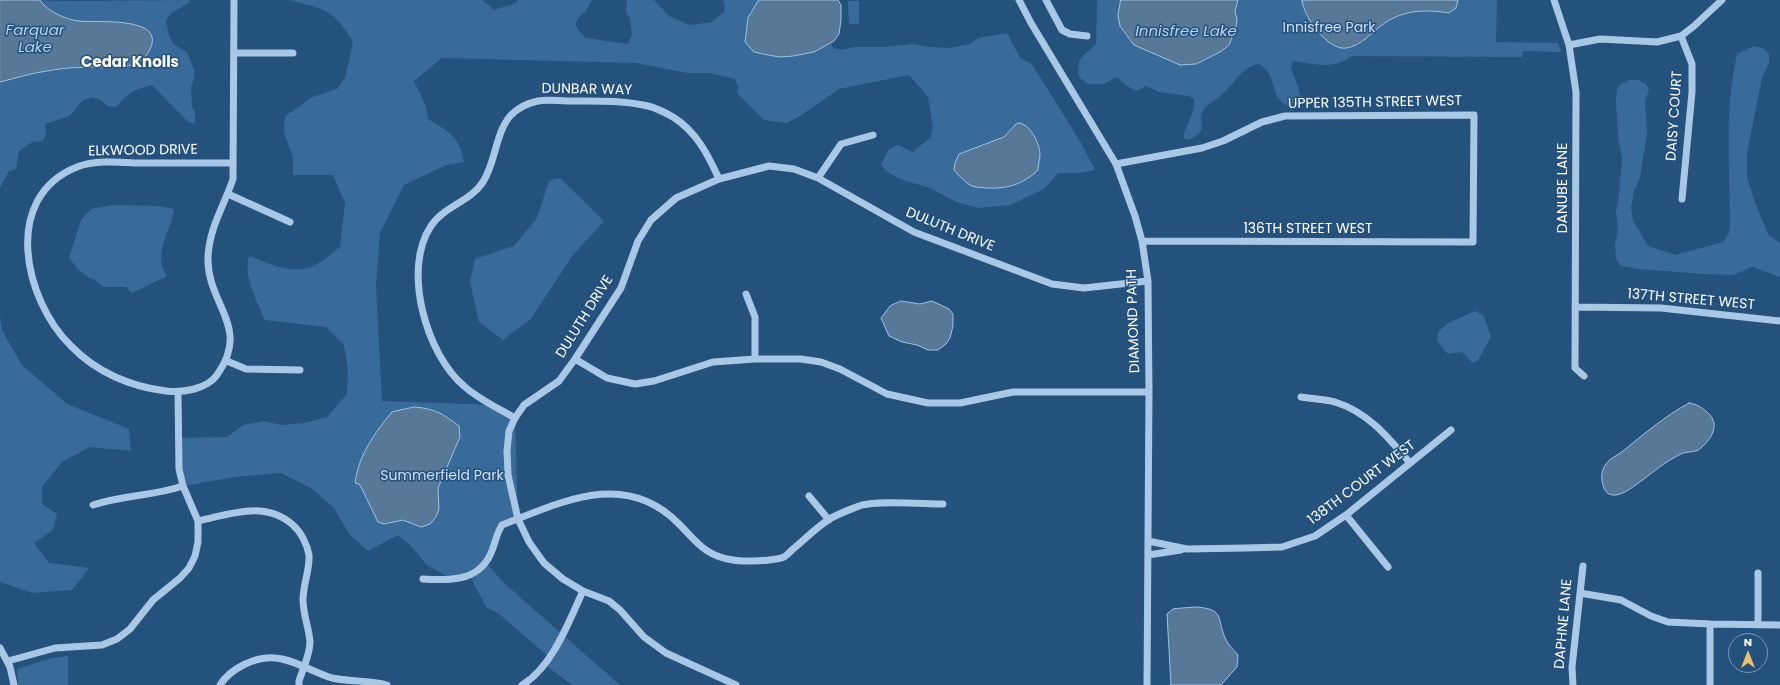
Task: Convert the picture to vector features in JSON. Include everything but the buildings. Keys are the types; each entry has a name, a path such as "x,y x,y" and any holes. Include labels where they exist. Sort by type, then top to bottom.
{"street":[{"name":"ELKWOOD DRIVE","path":"233,163 102,162 78,166 57,178 41,195 31,214 27,238 30,270 39,298 49,317 71,346 95,367 121,380 149,389 178,392 196,389 215,378 227,361 231,346 231,330 213,287 208,257 213,225 228,194 233,179 234,0"},
{"name":"DIAMOND PATH","path":"1019,0 1034,30 1116,164 1137,220 1142,241 1148,281 1149,392 1147,685"},
{"path":"1046,0 1062,30 1070,34 1087,36"},
{"name":"DANUBE LANE","path":"1554,0 1570,45 1576,92 1575,368 1584,376"},
{"path":"1570,45 1600,39 1657,42 1681,36 1722,0"},
{"name":"DAISY COURT","path":"1681,36 1692,64 1692,92 1682,199"},
{"path":"234,53 293,53"},
{"name":"DUNBAR WAY","path":"515,418 464,387 445,366 433,344 424,319 420,296 418,262 421,242 431,224 443,214 471,196 484,182 504,127 511,116 523,106 539,101 623,101 649,106 674,117 693,133 708,153 719,179"},
{"name":"UPPER 135TH STREET WEST","path":"1116,164 1202,148 1222,141 1262,122 1285,116 1474,115 1473,242"},
{"path":"818,178 841,144 873,135"},
{"name":"DULUTH DRIVE","path":"736,685 666,653 644,637 620,610 609,601 583,591 563,579 544,563 529,542 518,519 508,475 507,451 509,431 515,418 524,405 559,381 575,359 621,288 638,241 651,220 676,198 719,179 769,166 794,169 818,178 914,232 1052,284 1084,288 1148,281"},
{"path":"228,194 290,222"},
{"name":"136TH STREET WEST","path":"1142,241 1473,242"},
{"path":"746,294 755,317 755,359"},
{"name":"137TH STREET WEST","path":"1575,307 1661,308 1780,321"},
{"path":"575,359 607,378 635,384 654,381 713,362 755,359 801,359 821,362 840,369 887,394 928,403 960,403 1013,392 1149,392"},
{"path":"227,361 246,369 300,370"},
{"path":"8,661 54,648 102,645 124,635 136,624 153,600 180,578 189,568 195,556 198,542 198,521 183,486 179,469 177,452 178,392"},
{"path":"1301,397 1335,402 1363,416 1385,433 1410,463"},
{"name":"138TH COURT WEST","path":"1148,555 1187,549 1282,547 1315,536 1346,515 1451,430"},
{"path":"93,505 120,497 161,493 183,486"},
{"path":"423,580 448,581 474,574 486,563 493,548 496,534 502,525 579,497 609,493 629,496 647,502 664,511 679,524 697,544 714,555 733,560 759,561 784,556 828,520 861,505 884,503 943,504"},
{"path":"809,496 828,520"},
{"path":"198,521 246,511 260,510 273,513 286,519 297,528 304,540 308,553 309,566 303,600 310,644 299,685"},
{"path":"1346,515 1388,567"},
{"name":"138TH COURT WEST","path":"1148,541 1187,549"},
{"name":"DAPHNE LANE","path":"1573,685 1572,667 1583,566"},
{"path":"1758,573 1758,625"},
{"path":"522,685 529,681 542,668 559,640 583,591"},
{"path":"1580,593 1621,600 1651,616 1668,622 1780,625"},
{"path":"1710,624 1710,685"},
{"path":"0,648 8,661 14,685"},
{"path":"220,685 226,676 248,662 274,658 304,666 332,678 374,681 387,685"}],"green space":[{"path":"0,0 189,0 189,3 171,13 166,21 169,35 173,44 187,52 194,70 194,79 191,87 192,108 195,112 195,124 187,121 152,85 132,92 120,102 117,107 107,106 101,100 92,98 83,100 70,116 45,124 46,134 43,141 32,142 19,151 16,169 9,171 0,188"},
{"name":"Summerfield Park","path":"290,0 482,0 494,10 516,3 518,0 592,0 585,12 579,17 575,24 580,32 586,38 628,44 632,35 630,20 626,11 627,0 654,0 669,16 690,25 712,22 724,12 725,6 723,0 839,0 826,31 833,48 843,50 854,47 884,47 912,44 929,47 950,48 970,44 978,38 1007,33 1020,58 1032,64 1081,143 1095,170 1079,173 1058,173 1044,189 1010,205 979,208 956,202 930,188 900,179 886,171 881,164 889,149 898,145 913,152 930,138 933,127 928,97 909,75 839,89 800,116 787,123 764,120 737,93 738,87 735,79 709,73 687,73 636,63 442,58 414,81 426,106 428,119 452,135 459,146 464,162 446,165 404,185 380,233 376,286 382,401 494,405 515,418 518,519 502,525 486,563 505,584 620,685 572,685 544,664 549,657 499,614 486,607 470,576 453,580 427,565 411,546 398,535 368,551 350,535 334,508 311,488 281,473 235,477 183,486 177,438 227,437 243,425 263,421 281,425 304,423 327,417 347,394 348,370 344,345 326,327 265,320 249,280 249,256 282,268 298,269 315,265 340,247 345,203 333,175 293,175 293,157 284,132 285,116 310,98 337,89 345,78 353,42 340,22 334,16 312,6"},
{"name":"Innisfree Park","path":"1097,0 1497,0 1496,42 1558,43 1561,52 1523,51 1522,57 1352,56 1339,63 1331,65 1293,61 1291,68 1302,104 1294,108 1285,104 1278,98 1270,75 1259,64 1243,72 1222,95 1207,106 1202,113 1202,128 1200,132 1189,140 1185,139 1183,136 1194,104 1194,99 1189,96 1159,92 1146,86 1137,91 1127,86 1117,77 1104,84 1088,84 1079,77 1079,61 1096,44"},
{"path":"848,1 859,1 859,24 849,24"},
{"path":"1754,46 1763,48 1769,54 1769,63 1762,78 1747,153 1747,178 1768,234 1780,243 1780,277 1752,267 1733,275 1638,269 1621,266 1616,259 1615,245 1618,228 1616,211 1622,158 1618,137 1616,99 1617,89 1621,84 1629,80 1638,80 1646,84 1649,90 1645,101 1647,133 1640,178 1634,191 1631,208 1633,221 1648,246 1675,255 1723,242 1729,233 1730,225 1729,118 1733,76 1737,54"},
{"path":"560,178 604,221 572,256 531,319 503,340 479,322 470,282 475,259 514,246 537,218 549,181"},
{"path":"112,205 167,207 174,209 161,258 162,266 167,276 132,293 126,287 104,287 78,269 69,258 81,220 91,209"},
{"path":"1475,311 1484,316 1491,337 1478,360 1473,363 1462,352 1448,354 1437,341 1438,332 1448,323"},
{"path":"0,317 2,330 21,364 67,404 129,429 131,451 90,447 62,462 42,487 42,504 57,514 53,530 34,543 49,563 89,568 72,590 32,593 0,582"},
{"path":"68,656 68,685 18,685 17,669 52,658"}],"water":[{"name":"Farquar Lake","path":"0,0 40,0 52,11 63,17 74,20 136,25 146,29 151,35 152,44 142,60 129,66 62,69 36,73 0,82"},
{"path":"759,0 838,0 841,5 839,34 834,41 814,52 780,57 754,52 745,42 748,18"},
{"name":"Innisfree Lake","path":"1121,0 1238,0 1235,11 1237,19 1236,27 1229,45 1220,52 1196,64 1180,65 1134,45 1120,26 1118,16"},
{"path":"1302,0 1458,0 1456,8 1449,13 1423,11 1398,16 1382,25 1361,42 1346,48 1332,44 1324,38 1307,15 1303,7"},
{"path":"1016,124 1023,124 1031,131 1036,139 1039,149 1040,156 1038,170 1032,175 1020,183 1007,187 986,188 970,185 954,170 959,154 1004,137"},
{"path":"901,301 920,304 932,301 949,309 953,314 953,326 950,338 946,344 938,350 928,350 917,345 902,342 889,336 881,318 890,306"},
{"path":"1689,403 1697,405 1703,409 1714,421 1713,431 1709,440 1699,450 1683,453 1674,458 1625,492 1614,495 1607,493 1602,477 1604,467 1608,462 1663,419"},
{"path":"415,407 434,411 448,418 459,426 460,437 438,488 439,509 436,517 430,524 421,527 403,520 384,524 378,522 362,489 359,484 355,483 357,473 368,445 392,412"},
{"path":"1196,607 1212,610 1216,613 1226,640 1238,655 1237,667 1221,685 1171,685 1167,614 1173,609"}],"district":[{"name":"Cedar Knolls","path":"130,63"}]}
